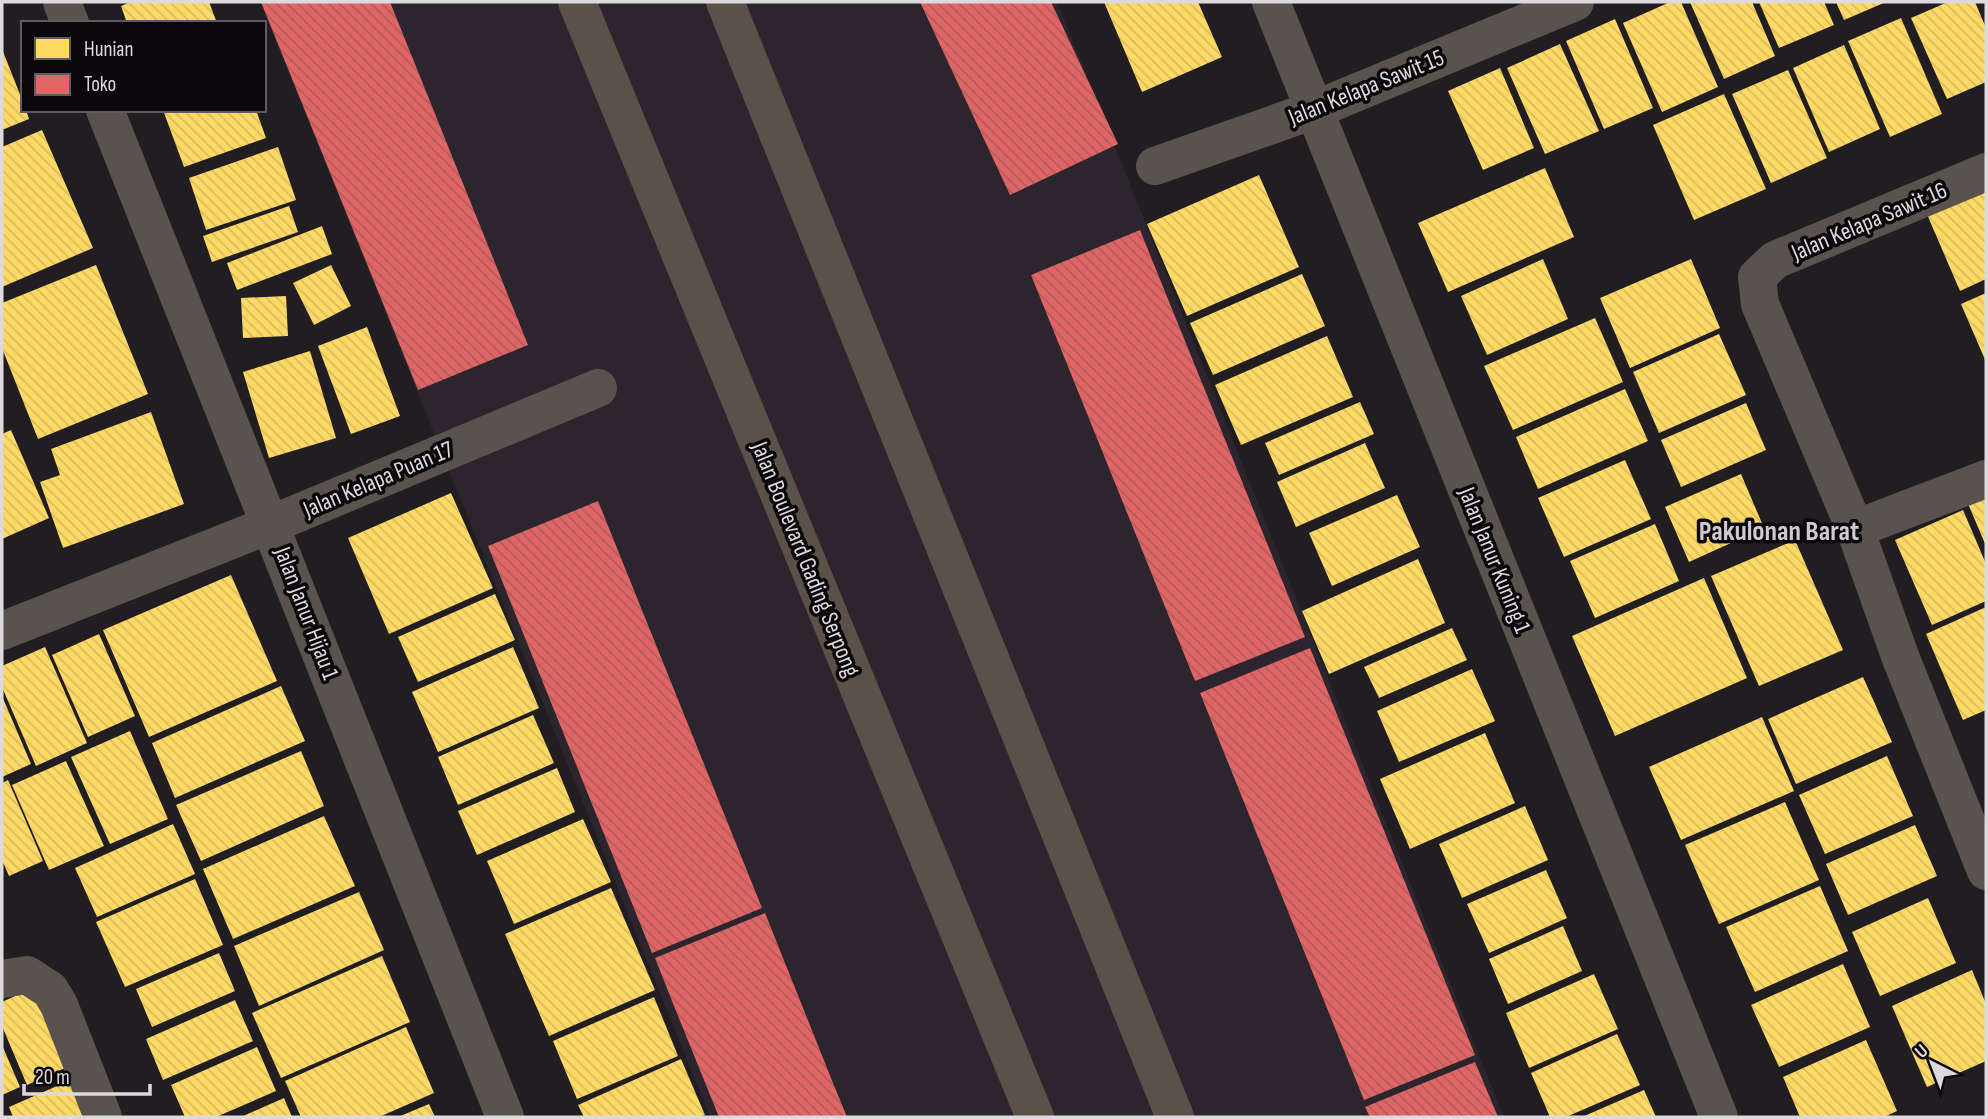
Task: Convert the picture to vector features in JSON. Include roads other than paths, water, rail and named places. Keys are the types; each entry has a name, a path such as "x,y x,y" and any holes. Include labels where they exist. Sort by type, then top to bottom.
{"main road":[{"name":"Jalan Boulevard Gading Serpong","path":"577,2 1035,1117"},
{"path":"725,3 1175,1117"}],"street":[{"path":"62,2 69,21"},
{"name":"Jalan Janur Kuning 1","path":"1271,2 1719,1117"},
{"name":"Jalan Kelapa Sawit 15","path":"1155,166 1314,110 1575,2"},
{"name":"Jalan Janur Hijau 1","path":"106,112 272,524 505,1117"},
{"name":"Jalan Kelapa Sawit 16","path":"1855,529 1760,304 1757,276 1775,260 1986,172"},
{"name":"Jalan Kelapa Puan 17","path":"2,631 272,524 598,388"},
{"path":"1986,479 1855,529 1972,803 1986,871"},
{"path":"5,978 27,975 50,990 59,1005 103,1117"}],"district":[{"name":"Pakulonan Barat","path":"1779,530"}]}
